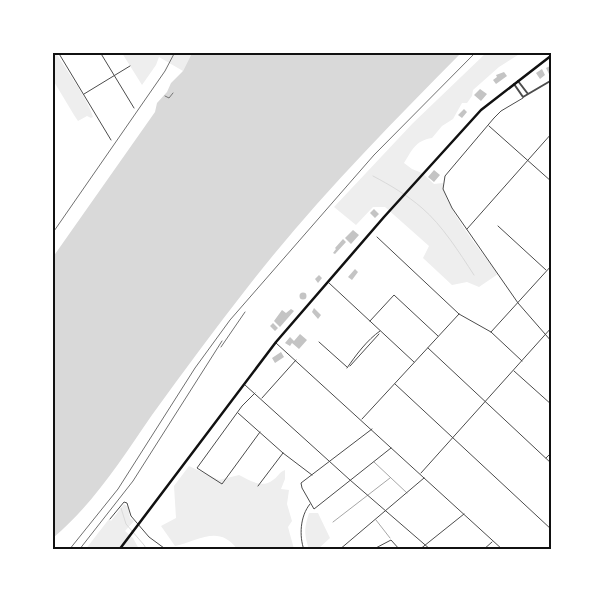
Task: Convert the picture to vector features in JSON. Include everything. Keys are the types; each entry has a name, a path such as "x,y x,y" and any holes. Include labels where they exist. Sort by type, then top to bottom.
{"highway":[{"path":"119,550 276,342 422,173 481,110 552,55"}],"street":[{"path":"58,52 111,140"},
{"path":"100,52 134,108"},
{"path":"83,94 130,66"},
{"path":"552,80 501,111 450,170 443,183 445,195 493,267 518,303 552,342"},
{"path":"518,81 528,94"},
{"path":"547,82 552,86"},
{"path":"514,84 523,97"},
{"path":"487,125 552,182"},
{"path":"467,229 552,133"},
{"path":"498,226 546,271"},
{"path":"377,237 459,314 491,332 522,361"},
{"path":"491,332 552,264"},
{"path":"328,283 414,363"},
{"path":"369,321 394,295 439,336"},
{"path":"362,420 459,314"},
{"path":"420,474 552,327"},
{"path":"319,342 347,368 377,337 380,331"},
{"path":"276,342 503,550"},
{"path":"428,348 552,464"},
{"path":"261,398 296,360"},
{"path":"514,370 552,405"},
{"path":"395,384 552,530"},
{"path":"245,385 350,480 432,550"},
{"path":"255,393 237,413 197,468 222,484 260,432"},
{"path":"237,413 283,453 313,475"},
{"path":"372,429 302,484 302,488 314,509 392,448"},
{"path":"546,459 552,452"},
{"path":"258,486 283,453"},
{"path":"340,550 425,478"},
{"path":"110,518 121,504 124,502 128,503 131,516 149,537 164,548 172,550"},
{"path":"304,550 301,536 304,513 310,504"},
{"path":"419,550 464,514"},
{"path":"372,550 391,540 400,550"},
{"path":"483,550 493,540"}],"lane":[{"path":"374,462 407,493"},
{"path":"333,522 390,478"},
{"path":"376,520 391,540"}],"path":[{"path":"165,96 169,98 173,92"}],"shaded area":[{"path":"52,53 56,53 77,85 93,117 87,116 78,121 74,115 53,80"},
{"path":"122,53 192,53 183,71 159,57 156,65 142,85"},
{"path":"192,53 461,53 378,138 297,226 211,335 107,480 82,510 53,538 53,257 155,112 157,103 167,92 171,83 183,71"},
{"path":"486,53 521,53 499,67 473,90 472,96 467,103 462,103 453,119 442,126 432,138 418,144 404,163 422,173 434,184 443,183 449,203 456,216 498,274 479,287 467,282 452,285 423,258 429,246 385,207 373,207 356,225 334,207 413,123"},
{"path":"189,466 219,480 239,475 260,484 269,483 285,470 285,479 281,489 289,490 287,504 292,521 288,527 294,549 237,549 230,541 216,536 208,536 175,546 161,526 176,518 174,486"},
{"path":"124,504 128,507 130,518 134,521 125,531 133,538 139,549 85,550 109,519 111,521"},
{"path":"309,513 318,513 330,538 318,549 309,549 306,539 305,527"}],"building":[{"path":"550,66 552,69 550,76 546,68"},
{"path":"542,69 545,75 540,79 536,73"},
{"path":"504,72 507,76 496,84 493,80 497,77 496,75"},
{"path":"480,89 487,94 481,101 474,95"},
{"path":"464,109 467,112 462,118 458,115"},
{"path":"434,170 440,175 434,182 428,177"},
{"path":"374,209 379,214 375,218 370,213"},
{"path":"353,230 359,235 351,244 345,238"},
{"path":"343,239 346,242 335,254 333,253 335,248"},
{"path":"355,269 358,272 352,280 348,277"},
{"path":"319,275 322,278 318,283 315,279"},
{"path":"303,292 307,296 303,300 299,296"},
{"path":"314,308 321,315 318,319 312,312"},
{"path":"291,309 294,311 280,327 274,321 282,310 286,313"},
{"path":"273,323 278,328 275,331 270,326"},
{"path":"300,334 307,340 299,349 292,343 290,346 285,343 290,337 294,341"},
{"path":"281,352 284,357 275,363 272,358"}],"waterway":[{"path":"373,176 416,203 429,215 450,239 474,275"},
{"path":"121,508 126,524 147,550"}],"railway":[{"path":"52,234 165,71 175,52"},
{"path":"69,550 118,489 195,368 230,320 374,155 476,52"},
{"path":"221,347 245,312"},
{"path":"79,550 133,481 222,341"}]}
